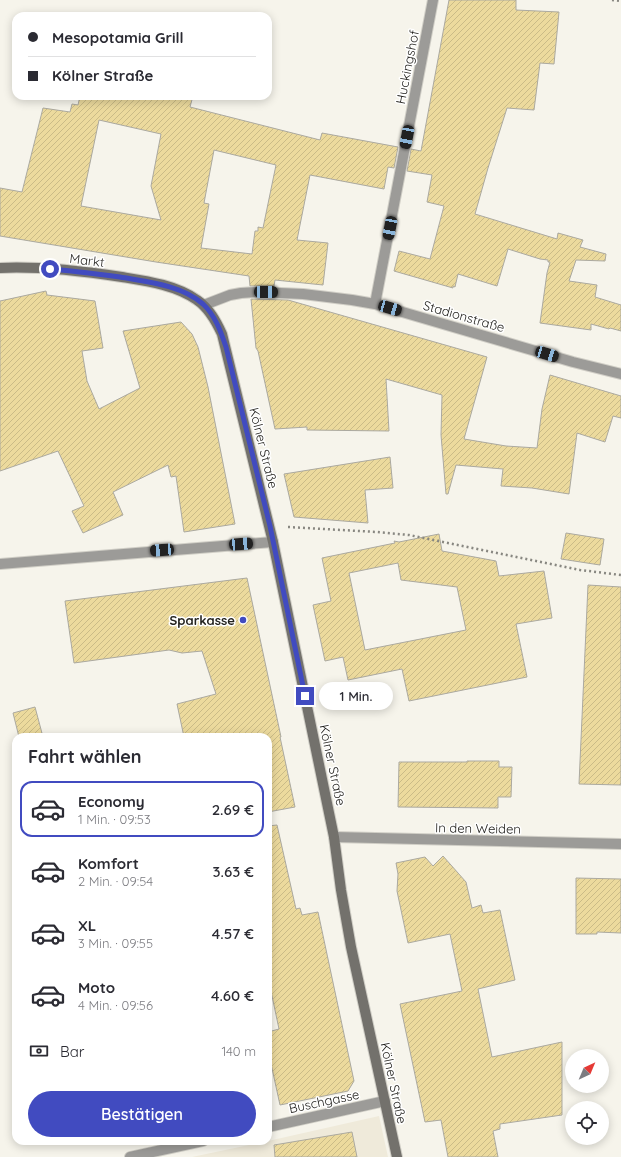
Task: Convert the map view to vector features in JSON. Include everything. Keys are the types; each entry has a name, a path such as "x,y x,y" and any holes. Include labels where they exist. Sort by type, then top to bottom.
{"main road":[{"name":"Markt","path":"0,268 77,271 170,287"},
{"name":"Kölner Straße","path":"170,287 188,294 204,305 222,334 226,347 270,526 334,837 351,947 397,1157"}],"street":[{"name":"Huckingshof","path":"375,304 433,0"},
{"name":"Stadionstraße","path":"204,305 230,295 257,292 303,294 352,300 375,304 573,362 621,374"},
{"path":"0,564 273,542"},
{"name":"In den Weiden","path":"334,837 621,844"},
{"name":"Buschgasse","path":"272,1126 385,1102"},
{"path":"130,1157 185,1145"}],"path":[{"path":"612,0 621,1"},
{"path":"270,526 409,535 580,570 621,575"}],"shaded area":[{"path":"379,1116 388,1157 192,1157 249,1145 272,1145 272,1140"}],"building":[{"path":"449,0 516,0 516,10 559,12 554,64 540,63 534,110 507,108 475,214 557,239 558,233 583,240 580,247 606,254 605,261 576,260 569,281 597,285 595,297 621,305 621,331 591,324 591,330 540,323 550,262 548,262 548,260 508,249 497,286 458,274 455,287 453,286 453,288 394,271 399,251 430,259 444,206 427,202 432,175 407,171 411,149 421,151"},
{"path":"79,100 192,100 190,107 320,140 322,133 398,147 394,168 388,167 384,189 310,175 297,240 328,243 323,285 275,280 274,286 250,286 249,276 0,236 0,188 22,192 43,108 70,112 72,104 78,105","holes":["99,120 161,134 151,186 161,220 81,206","214,150 276,165 263,228 258,227 258,231 255,231 252,254 201,248 209,204 204,203"]},
{"path":"46,291 47,295 95,301 103,348 82,351 87,381 99,409 140,388 123,331 181,322 192,334 198,347 208,387 235,524 184,532 176,476 171,477 168,465 113,492 123,515 83,533 72,511 84,506 58,451 0,471 0,301"},
{"path":"251,299 288,300 487,357 464,439 506,446 537,448 542,409 550,375 621,396 621,418 613,416 605,442 577,433 569,494 532,488 501,486 503,469 456,465 448,494 446,494 441,435 442,395 386,379 389,431 307,430 307,427 275,429 258,351 256,348"},
{"path":"390,457 393,488 365,490 368,523 294,517 284,474"},
{"path":"566,533 604,539 600,565 561,559"},
{"path":"439,534 442,551 496,561 499,576 544,571 552,618 516,624 527,677 409,701 402,669 348,680 343,657 325,661 313,605 331,601 322,558 395,543 394,541 399,542","holes":["398,563 401,580 457,587 466,630 365,650 349,573"]},
{"path":"247,578 295,807 272,811 272,733 183,733 177,704 216,694 202,651 182,653 169,650 74,663 65,601"},
{"path":"588,585 621,587 621,785 579,784"},
{"path":"35,707 42,733 18,733 13,713"},
{"path":"499,761 499,767 512,767 511,797 498,797 498,808 398,807 399,762"},
{"path":"277,825 296,909 300,908 302,915 318,912 354,1081 348,1091 280,1105 272,1068 272,1031 279,1029 272,996 272,826"},
{"path":"443,856 466,882 472,908 481,905 483,913 500,910 515,980 478,989 492,1057 562,1042 562,1115 500,1124 500,1129 493,1131 498,1157 448,1157 441,1120 425,1122 400,1004 462,991 450,934 408,943 397,891 398,874 396,863 425,857 433,866"},
{"path":"576,878 621,879 621,933 597,932 597,934 576,934"},
{"path":"352,1132 357,1157 275,1157 274,1145"}],"place":[{"name":"Sparkasse","path":"243,620"}],"route":[{"path":"50,269 106,275 170,287 197,299 210,312 222,334 226,347 270,526 305,696"}]}
